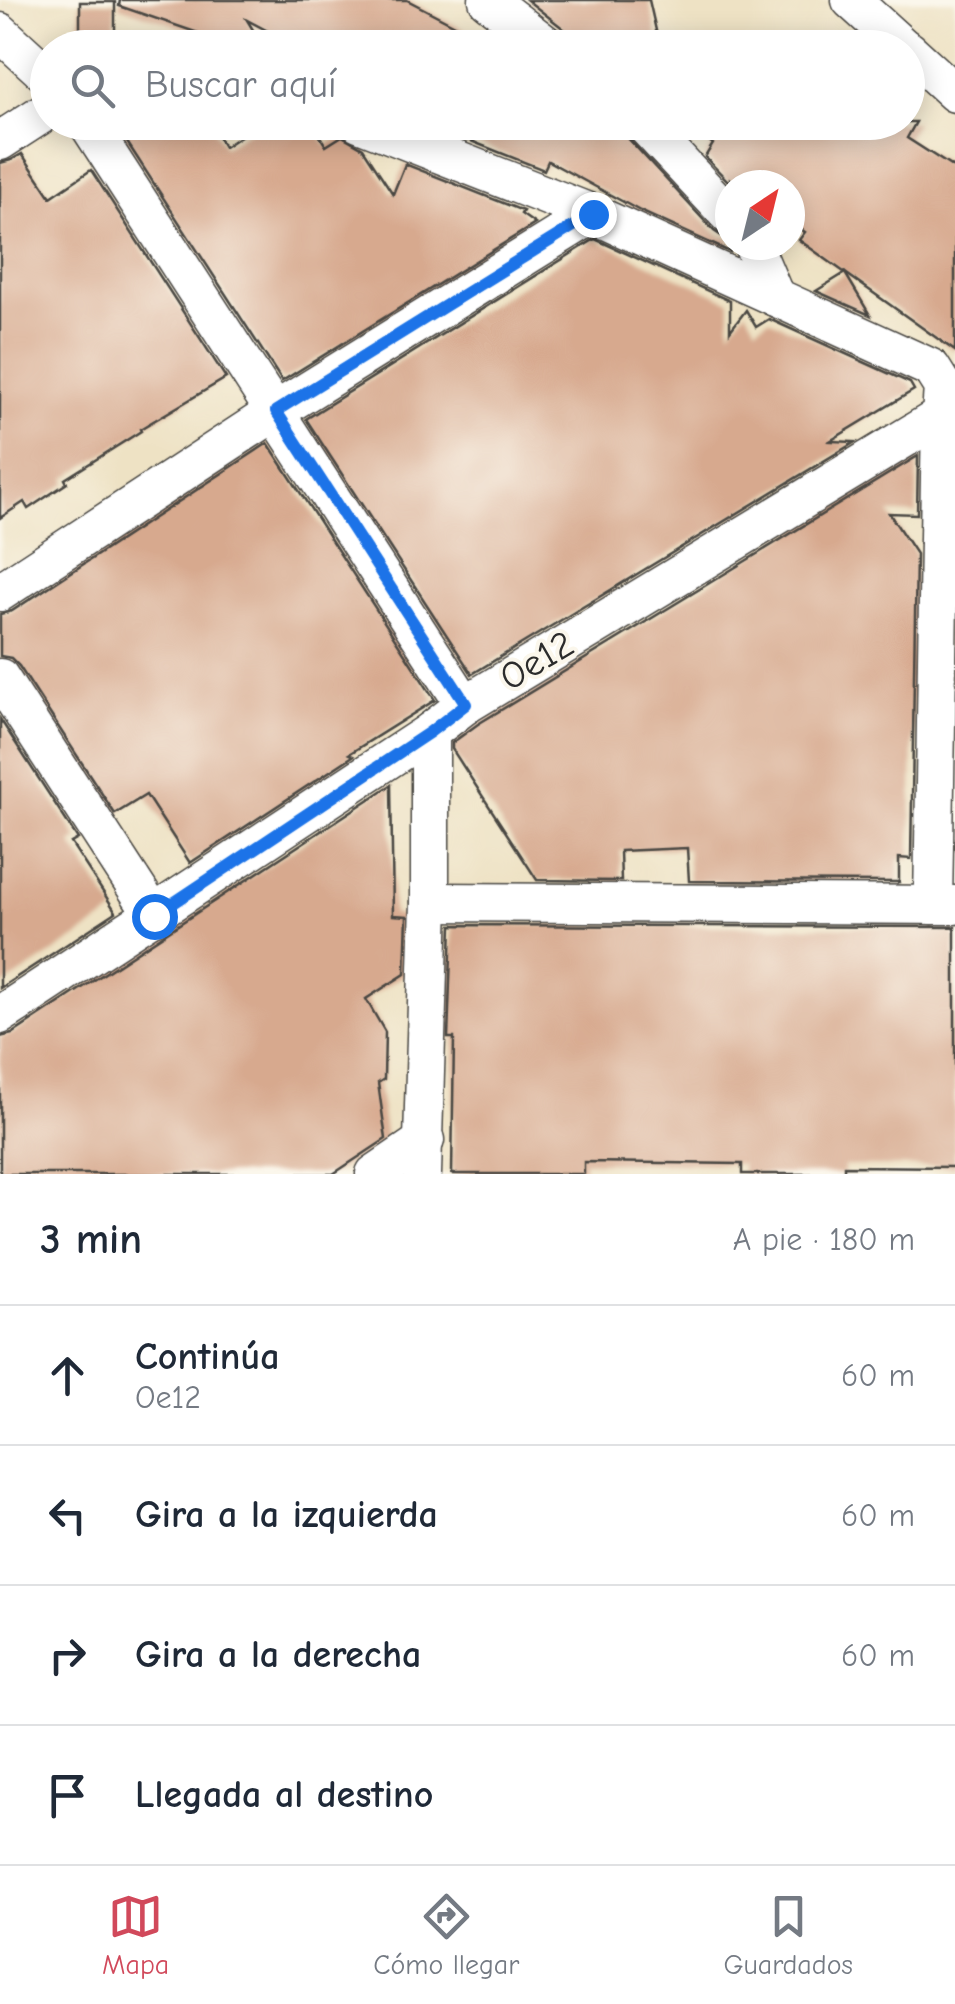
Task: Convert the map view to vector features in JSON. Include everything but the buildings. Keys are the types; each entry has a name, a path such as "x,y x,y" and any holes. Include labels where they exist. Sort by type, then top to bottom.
{"street":[{"path":"488,0 527,30"},
{"path":"851,0 885,30"},
{"path":"0,32 30,60"},
{"path":"925,66 955,93"},
{"path":"0,141 30,122"},
{"path":"99,140 466,704"},
{"path":"406,140 593,214 931,368 943,387 940,416 944,905 430,902"},
{"path":"659,140 715,200"},
{"path":"0,592 276,411 593,214"},
{"path":"759,260 775,297"},
{"name":"Oe12","path":"0,1014 154,916 466,704 940,416"},
{"path":"0,678 154,916"},
{"path":"374,1174 424,1157 430,732"}],"route":[{"path":"154,916 466,704 276,411 593,214"}]}
